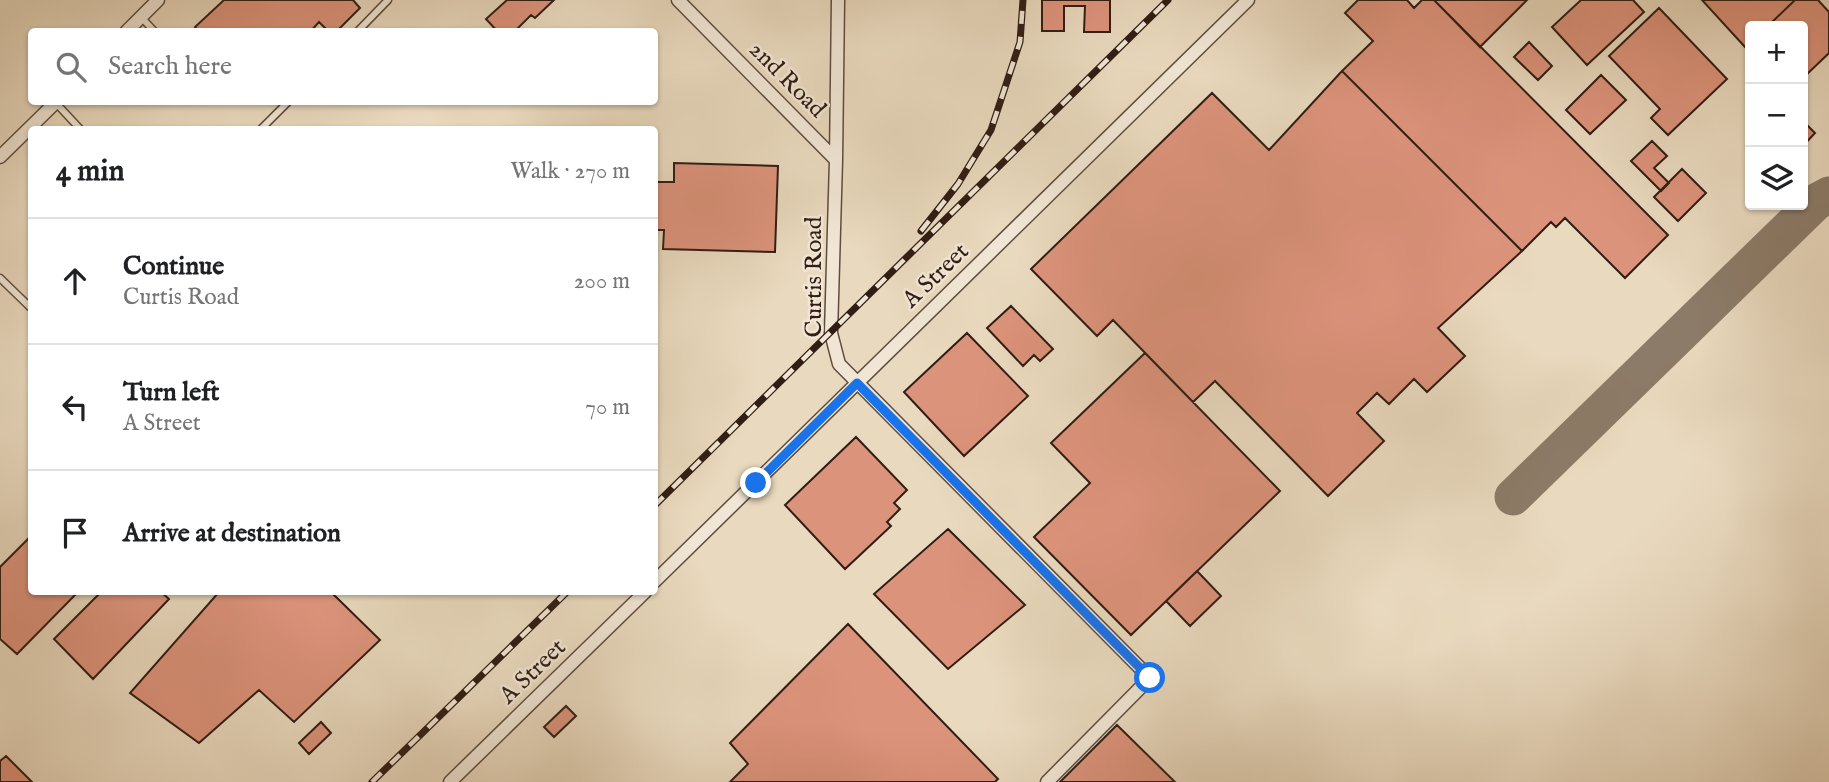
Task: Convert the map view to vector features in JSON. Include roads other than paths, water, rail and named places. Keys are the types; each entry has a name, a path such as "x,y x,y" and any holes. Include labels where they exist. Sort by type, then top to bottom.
{"street":[{"path":"130,28 158,0"},
{"name":"2nd Road","path":"678,0 836,160"},
{"name":"Curtis Road","path":"838,0 831,333 839,364 1150,678 1047,782"},
{"name":"A Street","path":"658,578 1234,5 1248,0"},
{"path":"31,126 52,105"},
{"path":"0,157 28,129"},
{"name":"A Street","path":"450,782 642,595"}],"lane":[{"path":"361,28 388,0"},
{"path":"141,17 151,28"},
{"path":"58,105 77,126"},
{"path":"264,126 285,105"},
{"path":"0,278 28,305"}],"railway":[{"path":"921,231 958,184 991,130 1020,42 1023,0"},
{"path":"658,502 1168,0"},
{"path":"372,782 564,595"}]}
